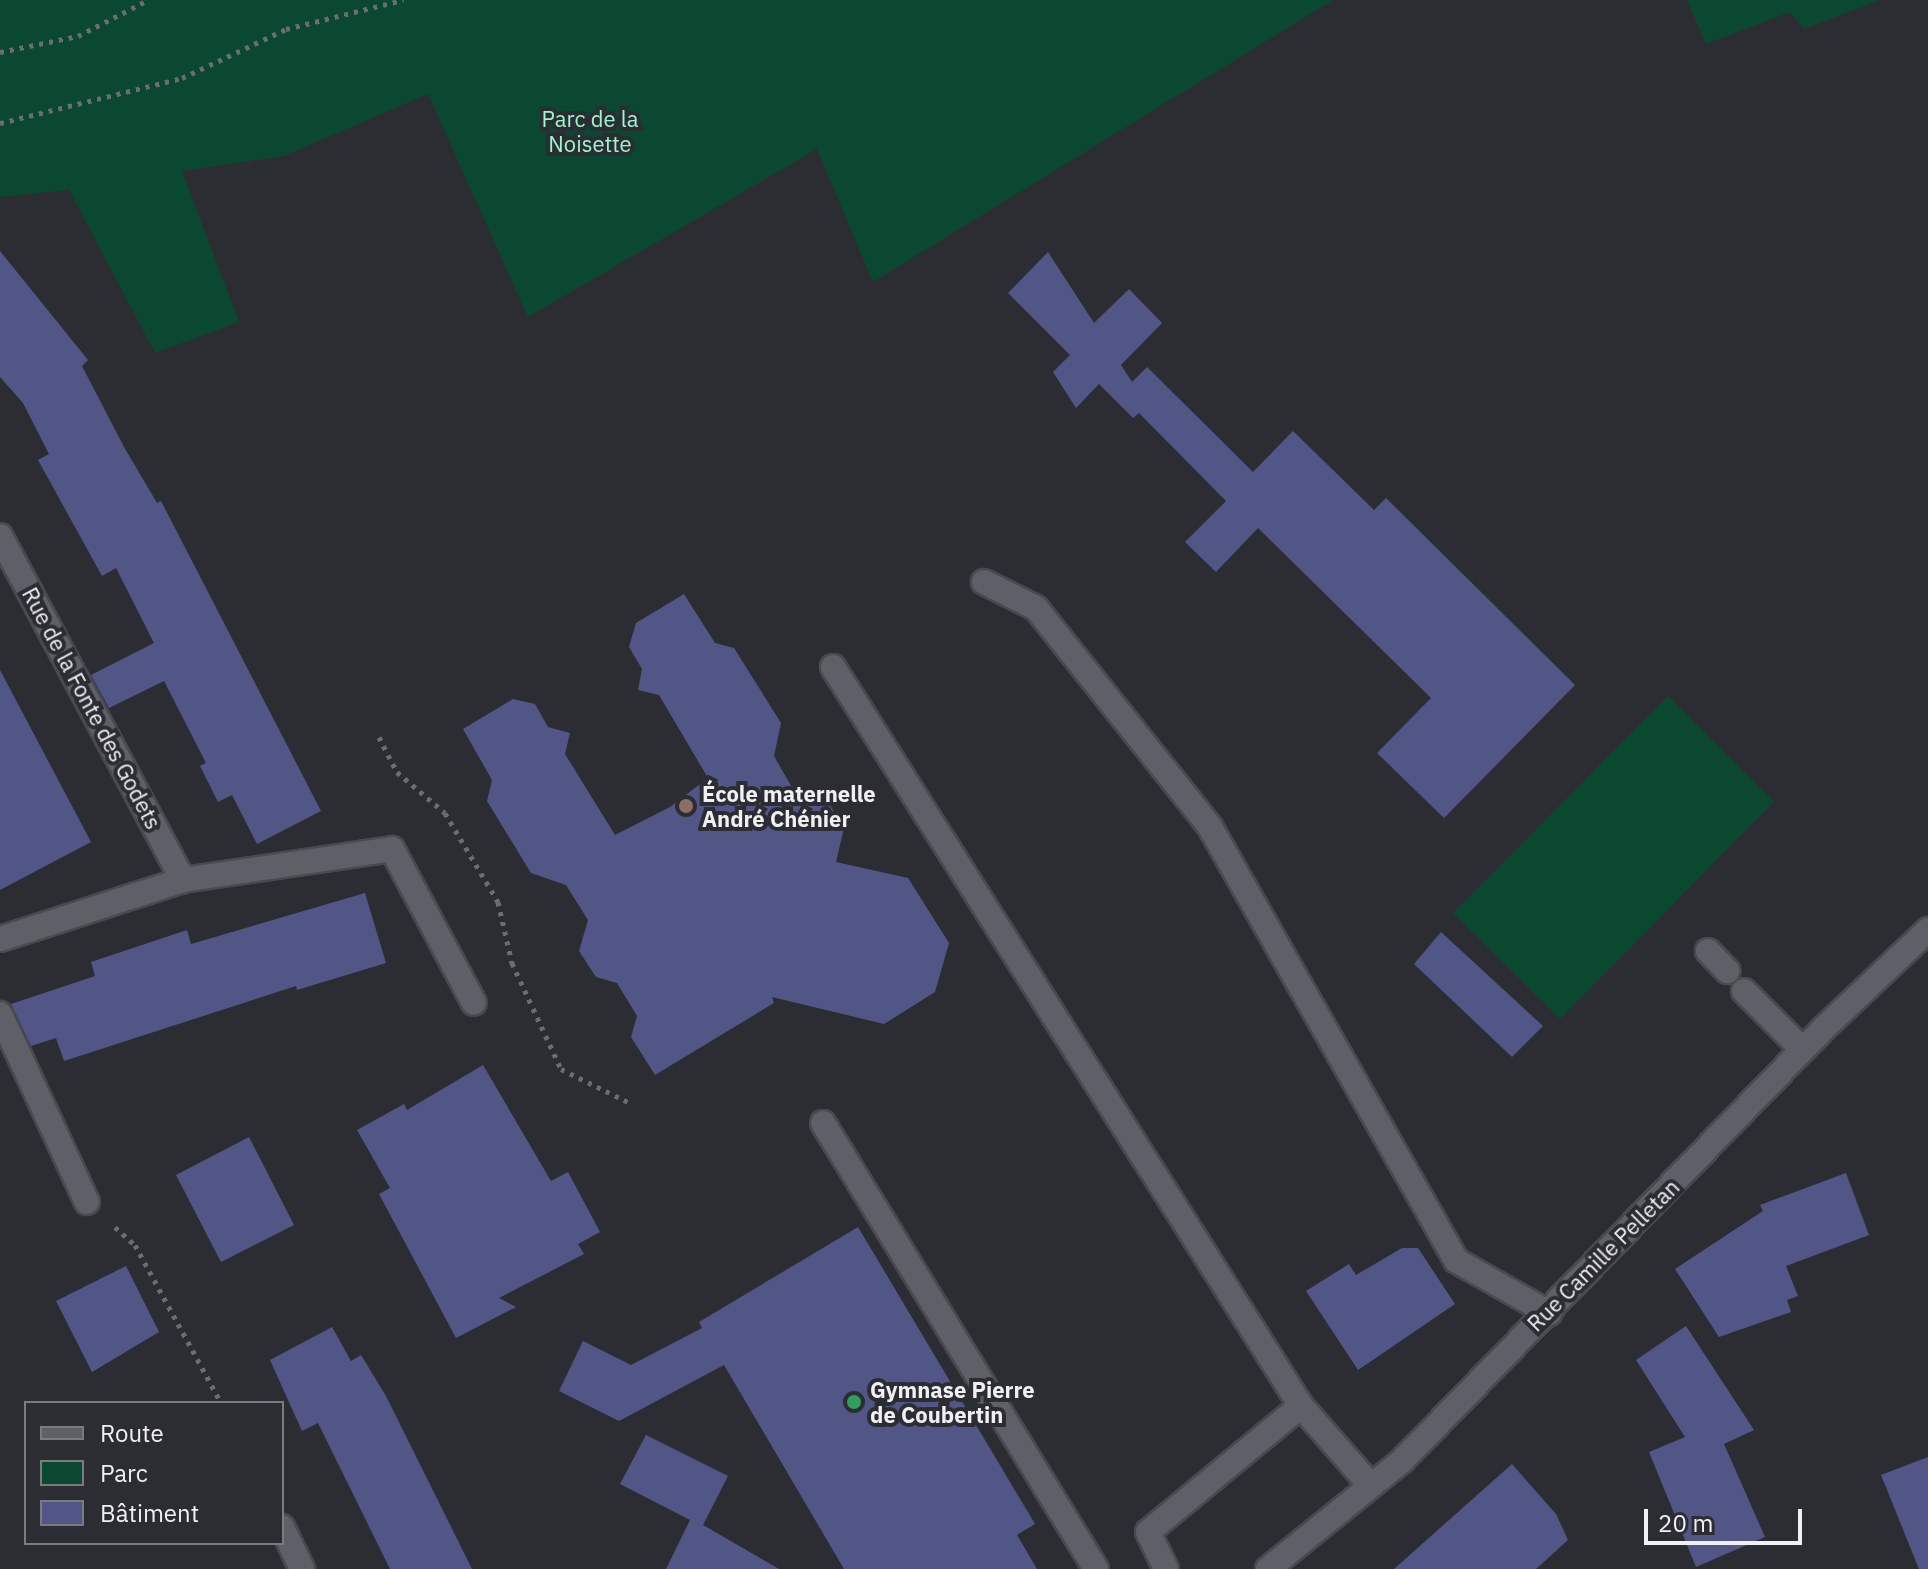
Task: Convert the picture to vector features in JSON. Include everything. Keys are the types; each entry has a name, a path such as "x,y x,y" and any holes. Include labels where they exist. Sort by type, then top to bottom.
{"street":[{"name":"Rue de la Fonte des Godets","path":"0,536 183,880"},
{"path":"984,582 1036,608 1210,827 1457,1261 1549,1313"},
{"path":"833,667 1301,1406 1371,1486"},
{"path":"0,939 183,880 392,849 474,1003"},
{"name":"Rue Camille Pelletan","path":"1268,1569 1371,1486 1549,1313 1803,1050 1928,930"},
{"path":"1708,951 1727,971"},
{"path":"1744,991 1803,1050"},
{"path":"0,1014 87,1202"},
{"path":"823,1123 1096,1569"},
{"path":"1166,1569 1148,1532 1301,1406"},
{"path":"284,1531 302,1569"}],"path":[{"path":"0,52 78,36 148,0"},
{"path":"0,123 182,78 286,29 403,0"},
{"path":"379,737 397,772 445,813 498,902 512,963 561,1069 632,1104"},
{"path":"87,1202 135,1245 220,1401"}],"green space":[{"name":"Parc de la Noisette","path":"0,0 1333,0 873,282 817,149 528,317 428,94 284,156 182,171 239,322 155,353 69,190 0,197"},
{"path":"1687,0 1880,0 1804,29 1790,12 1706,44"},
{"path":"1668,696 1774,802 1560,1019 1453,913"}],"building":[{"path":"0,251 88,360 82,366 124,447 157,503 161,501 321,811 257,844 232,795 218,802 200,766 206,763 164,681 109,708 91,675 154,643 116,568 102,576 38,460 49,454 23,403 0,377"},
{"path":"1048,252 1094,323 1129,289 1162,323 1121,365 1132,382 1147,367 1253,472 1293,431 1374,510 1386,498 1575,685 1444,818 1377,753 1431,698 1258,528 1216,572 1185,542 1226,501 1139,413 1133,418 1099,384 1076,408 1053,372 1070,355 1008,293"},
{"path":"684,594 715,643 734,648 781,723 774,756 794,791 828,802 844,828 836,862 908,878 949,943 935,992 884,1024 772,997 774,1003 655,1075 631,1037 637,1016 617,983 596,977 579,951 588,920 566,885 531,873 487,801 492,780 463,729 513,699 535,704 548,727 570,733 565,754 615,835 670,807 708,778 659,695 638,690 642,669 629,647 636,623"},
{"path":"0,670 91,842 0,890"},
{"path":"365,893 386,963 297,990 296,986 64,1061 56,1038 31,1046 11,1004 95,976 91,962 187,930 191,944"},
{"path":"1441,932 1543,1026 1512,1057 1414,964"},
{"path":"483,1065 551,1181 568,1172 600,1232 578,1244 584,1254 499,1298 516,1307 456,1338 379,1194 390,1188 357,1130 404,1104 407,1110"},
{"path":"249,1137 294,1225 221,1262 176,1175"},
{"path":"1846,1173 1869,1235 1786,1266 1798,1296 1787,1300 1791,1312 1719,1337 1675,1269 1763,1211 1760,1205"},
{"name":"Gymnase Pierre de Coubertin","path":"858,1227 1035,1524 1017,1535 1037,1569 844,1569 724,1365 619,1421 559,1391 583,1341 631,1365 702,1328 699,1322"},
{"path":"1402,1248 1418,1248 1455,1304 1358,1370 1306,1291 1349,1264 1356,1275"},
{"path":"126,1266 159,1332 92,1372 56,1301"},
{"path":"1686,1326 1754,1430 1724,1444 1765,1537 1696,1567 1649,1452 1685,1437 1636,1360"},
{"path":"332,1327 351,1361 361,1355 386,1396 472,1569 390,1569 318,1423 302,1431 270,1360"},
{"path":"646,1435 728,1476 703,1525 779,1569 666,1569 690,1520 620,1484"},
{"path":"1928,1457 1928,1569 1919,1569 1881,1475"},
{"path":"1512,1464 1556,1514 1568,1540 1536,1569 1394,1569"}],"place":[{"name":"École maternelle André Chénier","path":"686,806"},
{"name":"Gymnase Pierre de Coubertin","path":"854,1402"}]}
